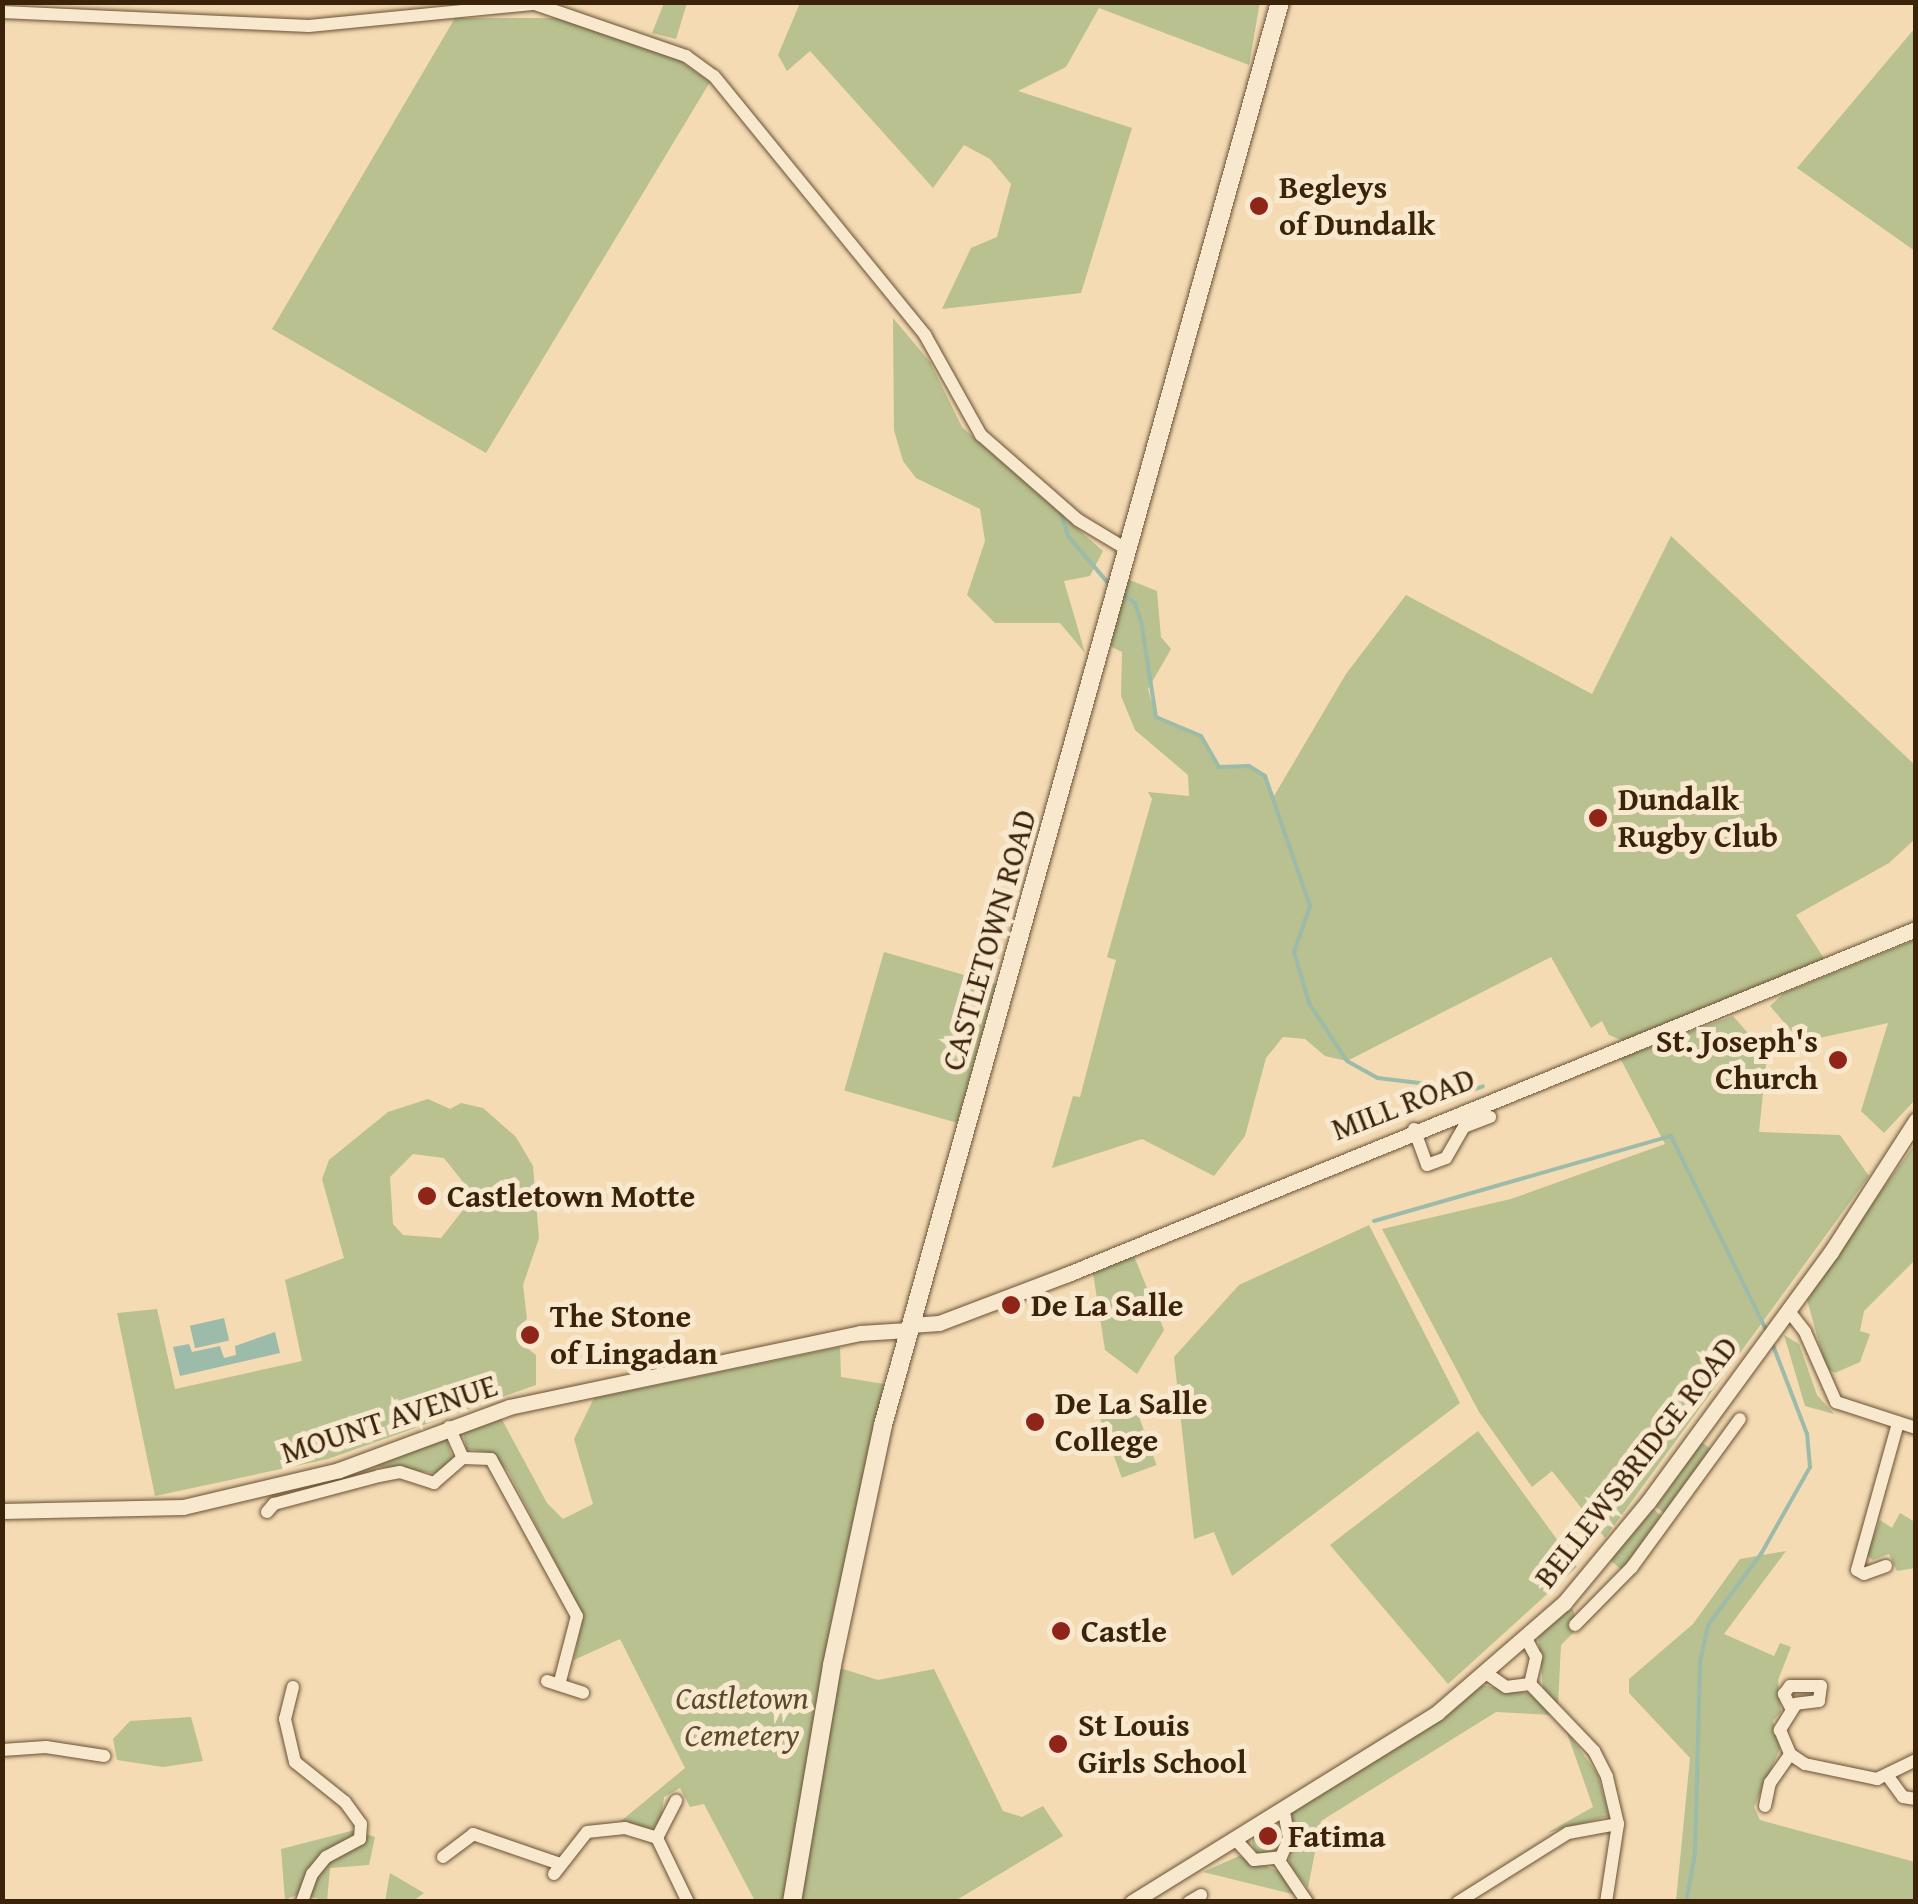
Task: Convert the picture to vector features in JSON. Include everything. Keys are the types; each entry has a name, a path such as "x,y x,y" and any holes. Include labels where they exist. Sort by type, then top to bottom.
{"main road":[{"name":"CASTLETOWN ROAD","path":"792,1902 832,1665 909,1328 1280,2"}],"street":[{"path":"2,12 309,26 534,4 686,56 714,76 925,334 982,435 1078,520 1128,550"},
{"name":"MILL ROAD","path":"909,1328 938,1324 1049,1281 1414,1129 1916,928"},
{"path":"1414,1129 1427,1165 1446,1158 1464,1127 1490,1117"},
{"name":"BELLEWSBRIDGE ROAD","path":"1132,1902 1154,1896 1284,1812 1486,1673 1570,1596 1788,1310 1916,1120"},
{"path":"1788,1310 1836,1402 1916,1428"},
{"name":"MOUNT AVENUE","path":"2,1511 183,1507 323,1475 509,1407 784,1348 888,1328 909,1328"},
{"path":"1575,1625 1632,1567 1737,1423 1714,1411"},
{"path":"1886,1566 1864,1574 1857,1570 1898,1423"},
{"path":"449,1427 463,1458"},
{"path":"267,1512 274,1504 378,1476 444,1481 463,1458"},
{"path":"463,1458 491,1459 503,1474 577,1616 553,1683 583,1692"},
{"path":"1570,1596 1587,1613"},
{"path":"1526,1638 1536,1657 1530,1684"},
{"path":"1486,1673 1506,1688 1530,1684"},
{"path":"1530,1684 1594,1751 1618,1824 1606,1902"},
{"path":"293,1686 285,1719 295,1762 345,1802 361,1824 360,1839 326,1857 312,1874 302,1902"},
{"path":"1791,1708 1780,1730 1790,1754 1852,1778 1887,1775 1916,1760"},
{"path":"2,1750 46,1747 104,1756"},
{"path":"1765,1806 1770,1783 1790,1754"},
{"path":"1887,1775 1903,1797 1916,1799"},
{"path":"656,1838 676,1801"},
{"path":"1278,1859 1289,1838 1284,1812"},
{"path":"1458,1902 1568,1833 1618,1824"},
{"path":"443,1857 472,1834 557,1869 587,1832 604,1827 656,1838"},
{"path":"656,1838 688,1902"},
{"path":"1236,1840 1254,1860 1278,1859"},
{"path":"1278,1859 1306,1902"}],"green space":[{"path":"1260,2 1249,65 1099,8 1066,67 1018,91 1132,128 1081,293 942,309 971,248 997,237 1011,184 990,159 964,145 933,188 810,51 787,71 778,55 800,3"},
{"path":"664,3 687,3 676,39 652,33"},
{"path":"455,18 560,18 679,60 710,82 486,453 272,329"},
{"path":"1915,28 1916,251 1797,168"},
{"path":"893,318 930,362 962,427 1103,551 1090,576 1064,581 1085,653 1060,623 995,623 967,595 985,541 980,509 916,478 903,461 894,430"},
{"name":"Dundalk Rugby Club","path":"1671,536 1915,765 1915,839 1889,863 1796,915 1825,960 1626,1042 1609,1035 1602,1021 1591,1028 1551,957 1347,1061 1325,1056 1305,1039 1283,1037 1266,1058 1245,1136 1214,1176 1142,1139 1052,1168 1073,1096 1080,1097 1116,960 1107,957 1152,799 1148,792 1189,796 1188,775 1135,730 1121,696 1122,652 1110,646 1127,579 1157,591 1161,637 1171,649 1148,689 1156,717 1201,736 1219,767 1249,766 1265,776 1274,796 1346,674 1406,595 1592,694"},
{"path":"1915,940 1915,1100 1884,1133 1861,1111 1888,1023 1801,1042 1770,1006 1784,993"},
{"path":"884,952 996,984 957,1123 844,1090"},
{"path":"1733,1016 1767,1055 1759,1132 1840,1135 1869,1176 1605,1538 1552,1471 1532,1487 1479,1412 1382,1229 1511,1199 1665,1144 1620,1058"},
{"path":"428,1099 450,1109 461,1103 483,1108 516,1137 533,1166 539,1238 523,1285 527,1319 517,1328 518,1341 536,1355 536,1385 328,1459 155,1496 117,1313 157,1309 175,1389 302,1361 285,1280 344,1258 322,1179 329,1160 388,1112","holes":["413,1154 444,1158 467,1187 463,1210 441,1238 403,1235 393,1224 390,1177"]},
{"path":"1915,1144 1915,1260 1864,1311 1860,1331 1870,1334 1860,1362 1835,1373 1826,1368 1806,1296"},
{"path":"1369,1225 1460,1403 1232,1576 1214,1532 1194,1539 1174,1357 1239,1285"},
{"path":"1134,1256 1164,1330 1137,1374 1105,1350 1093,1273"},
{"path":"1784,1335 1799,1344 1817,1395 1834,1414 1805,1406"},
{"name":"Castletown Cemetery","path":"840,1347 841,1377 884,1384 831,1623 785,1901 755,1901 704,1804 690,1807 680,1788 664,1797 661,1821 651,1829 621,1821 685,1768 620,1639 574,1660 583,1615 508,1471 486,1452 466,1449 463,1431 500,1416 547,1503 563,1519 593,1504 574,1439 594,1398"},
{"path":"1134,1403 1157,1465 1122,1478 1099,1416"},
{"path":"1478,1431 1577,1567 1448,1684 1330,1545"},
{"path":"446,1438 453,1460 443,1474 374,1466"},
{"path":"1701,1442 1714,1451 1669,1516 1656,1507"},
{"path":"1652,1508 1664,1518 1621,1570 1609,1559"},
{"path":"1900,1513 1915,1522 1915,1568 1897,1571 1889,1554 1873,1560 1866,1555 1880,1520 1892,1528"},
{"path":"1786,1551 1724,1634 1774,1656 1780,1643 1791,1647 1778,1680 1781,1712 1773,1721 1780,1749 1754,1807 1760,1820 1915,1862 1915,1901 1676,1901 1690,1758 1629,1693 1629,1679 1693,1624 1740,1559"},
{"path":"1566,1608 1573,1609 1577,1629 1561,1645 1558,1705 1543,1688 1538,1635"},
{"path":"840,1668 878,1680 934,1669 1003,1811 1022,1817 1043,1806 1063,1836 955,1901 801,1902"},
{"path":"1481,1685 1531,1694 1552,1715 1496,1712 1321,1821 1308,1888 1289,1864 1292,1813"},
{"path":"191,1717 203,1761 163,1767 117,1760 113,1739 130,1721"},
{"path":"1566,1730 1598,1775 1609,1816 1547,1833 1593,1807"},
{"path":"1267,1826 1278,1830 1282,1841 1278,1852 1267,1856 1256,1852 1252,1841 1256,1830"},
{"path":"355,1830 375,1837 369,1865 330,1868 327,1901 299,1894 285,1900 281,1849"},
{"path":"1239,1856 1279,1871 1296,1895 1203,1872"},
{"path":"390,1873 424,1893 413,1901 385,1901"}],"shaded area":[{"path":"224,1318 229,1340 195,1348 190,1326"},
{"path":"275,1332 280,1353 180,1376 173,1347 189,1344 192,1352 220,1346 224,1358 236,1355 235,1346"}],"waterway":[{"path":"1060,510 1068,536 1109,584"},
{"path":"1121,593 1135,603 1141,621 1156,717 1201,736 1219,767 1249,766 1265,776 1310,906 1294,952 1309,1003 1347,1061 1378,1078 1428,1084 1446,1099 1483,1086"},
{"path":"1374,1221 1671,1136 1766,1330"},
{"path":"1686,1902 1695,1854 1700,1661 1708,1625 1761,1554 1810,1467 1807,1434 1772,1343"}],"place":[{"name":"Begleys of Dundalk","path":"1259,206"},
{"name":"Dundalk Rugby Club","path":"1598,818"},
{"name":"St. Joseph's Church","path":"1838,1060"},
{"name":"Castletown Motte","path":"427,1196"},
{"name":"De La Salle","path":"1011,1305"},
{"name":"The Stone of Lingadan","path":"530,1335"},
{"name":"De La Salle College","path":"1035,1422"},
{"name":"Castle","path":"1061,1631"},
{"name":"St Louis Girls School","path":"1058,1744"},
{"name":"Fatima","path":"1268,1836"}]}
